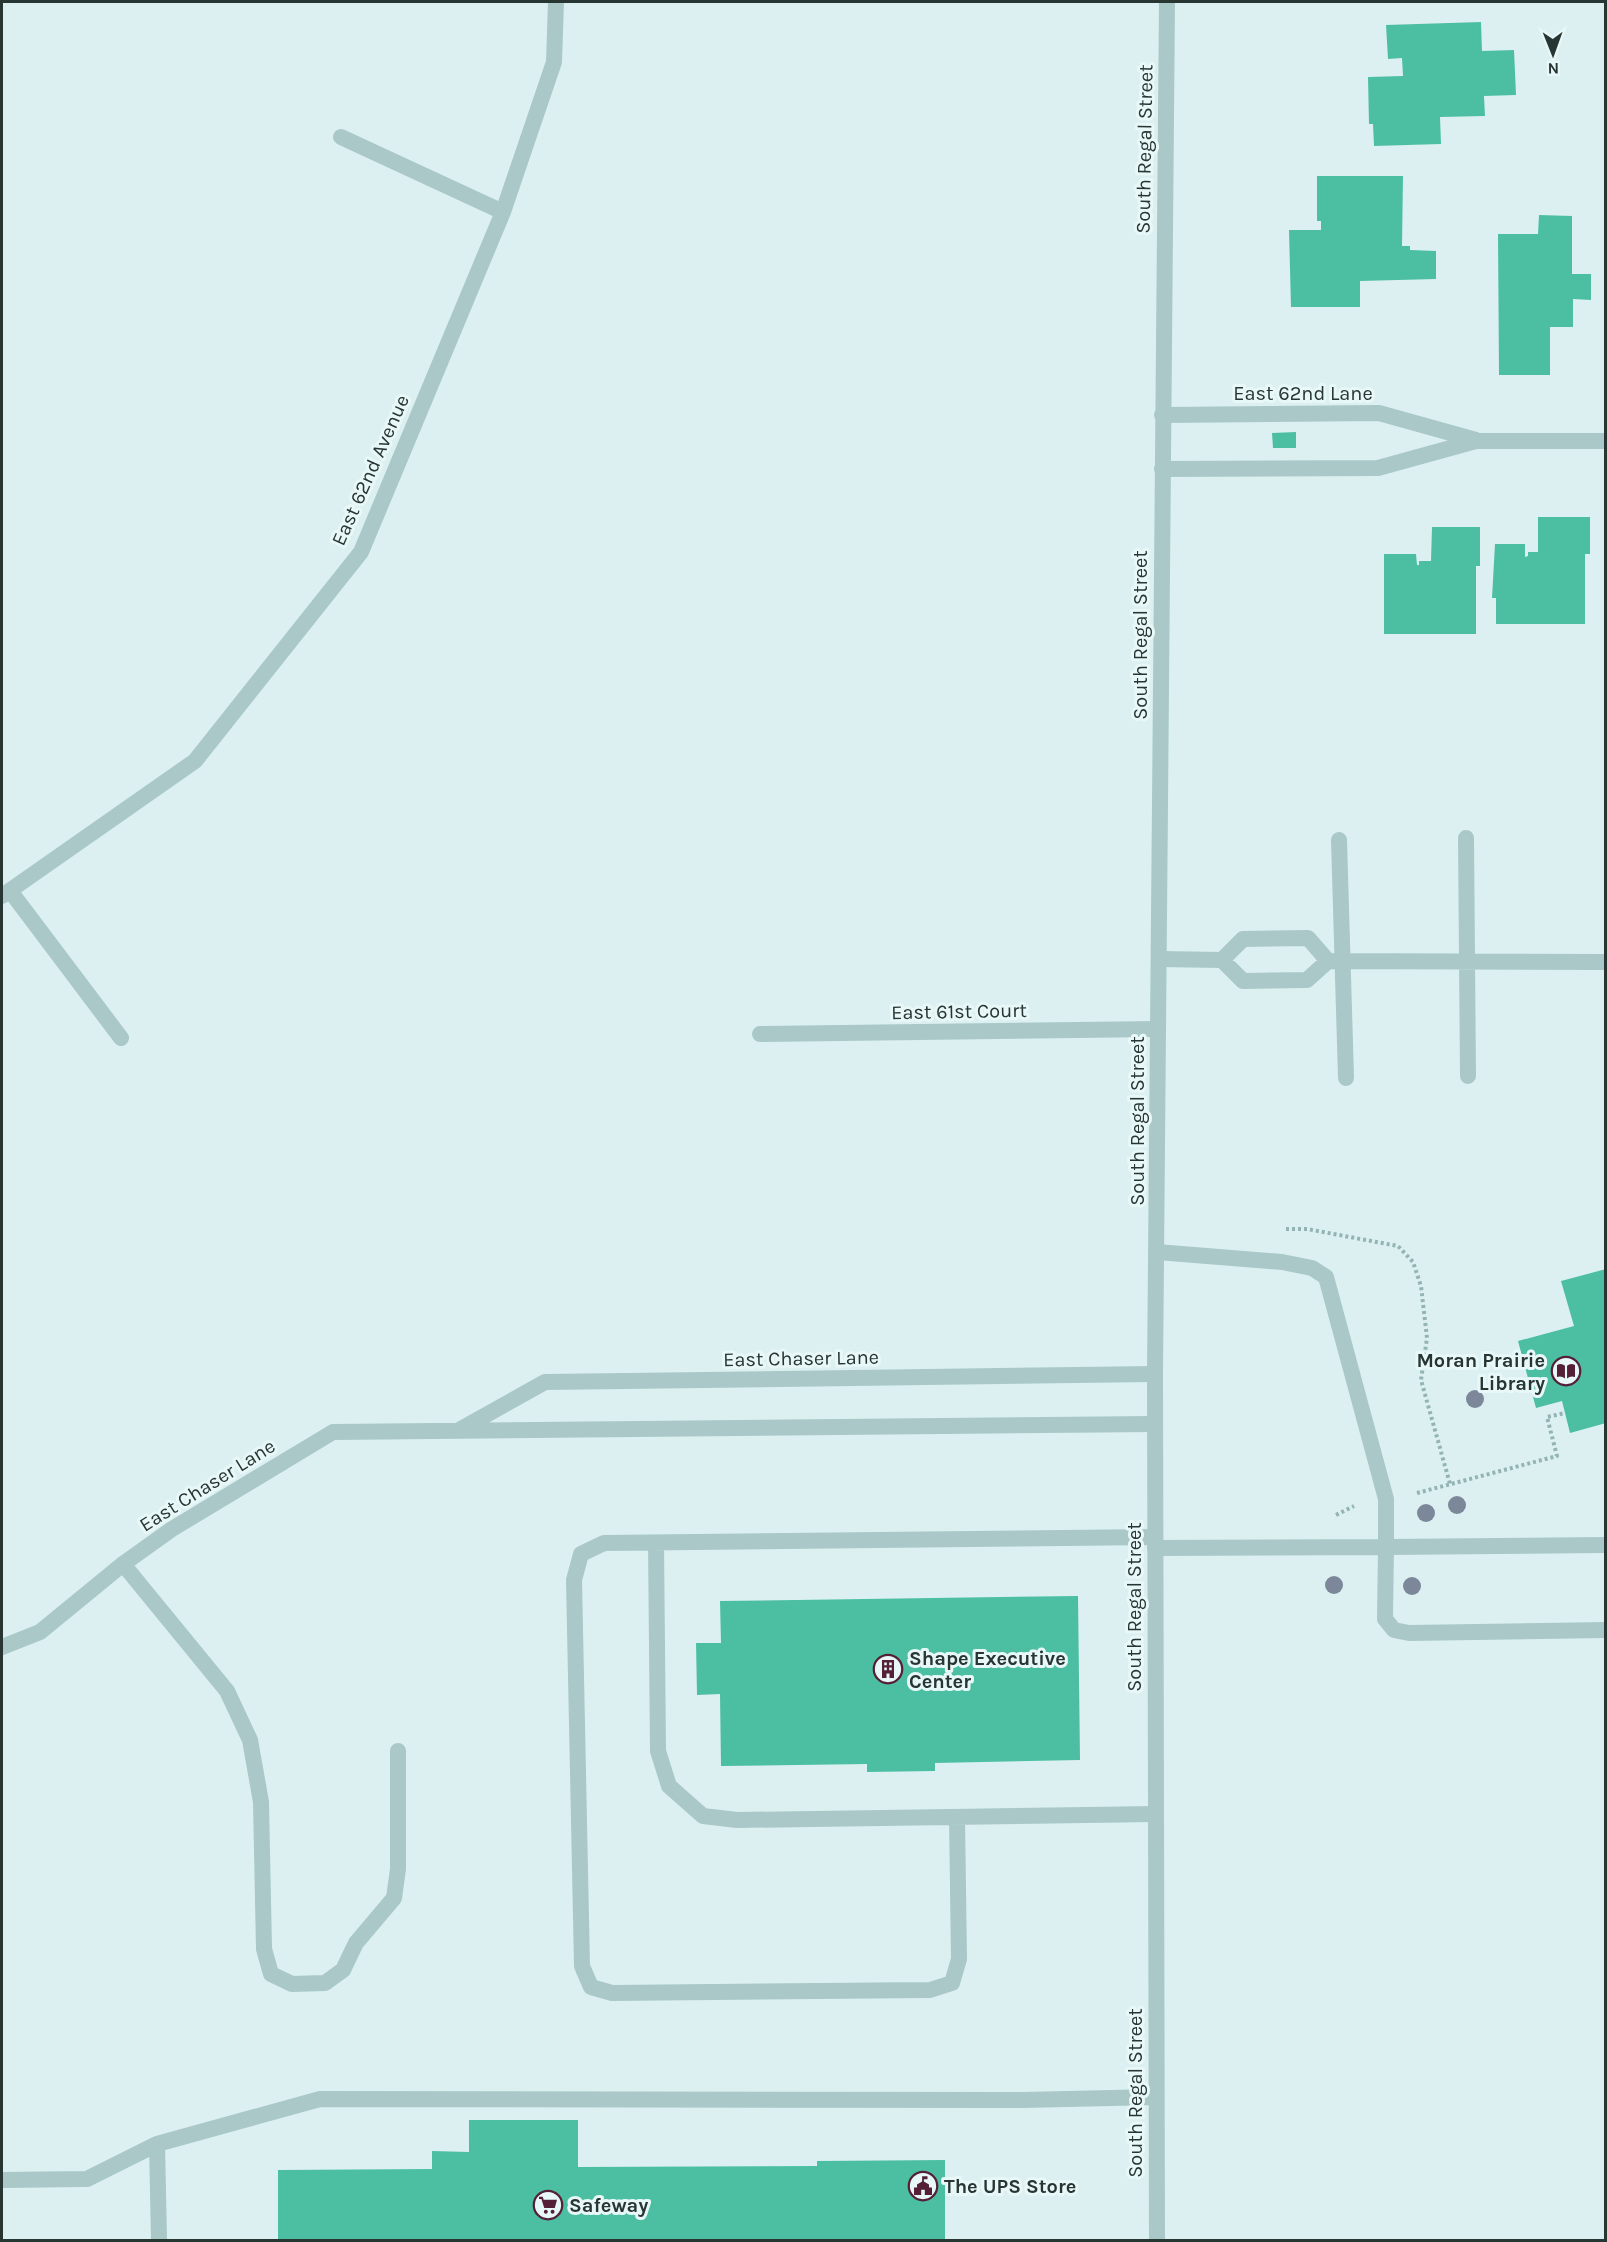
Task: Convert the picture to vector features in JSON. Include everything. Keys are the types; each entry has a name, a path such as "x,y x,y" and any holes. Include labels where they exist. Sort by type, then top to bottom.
{"street":[{"name":"East 62nd Avenue","path":"6,894 195,761 361,552 503,212 554,62 556,2"},
{"name":"South Regal Street","path":"1157,2241 1155,1374 1167,2"},
{"path":"341,137 503,212"},
{"name":"East 62nd Lane","path":"1162,415 1379,413 1476,441"},
{"name":"East 62nd Lane","path":"1162,469 1378,468 1476,441 1605,441"},
{"path":"1466,838 1468,1076"},
{"path":"1339,840 1335,961 1346,1078"},
{"path":"6,894 121,1038"},
{"path":"1222,960 1243,939 1308,938 1335,961"},
{"path":"1159,959 1222,960 1243,981 1307,980 1335,961 1605,962"},
{"name":"East 61st Court","path":"760,1034 1158,1029"},
{"path":"1156,1252 1282,1262 1312,1268 1326,1277 1386,1499 1385,1619 1394,1630 1409,1633 1605,1630"},
{"name":"East Chaser Lane","path":"459,1429 544,1382 1155,1374"},
{"name":"East Chaser Lane","path":"2,1647 40,1632 123,1564 172,1529 333,1432 1155,1424"},
{"path":"957,1817 959,1959 952,1983 930,1990 612,1993 591,1987 582,1966 574,1580 581,1554 604,1544 656,1543 1155,1542 1386,1547 1605,1545"},
{"path":"656,1543 658,1751 669,1786 703,1816 736,1820 1156,1814"},
{"path":"123,1564 227,1691 250,1740 261,1802 264,1949 271,1974 292,1984 325,1983 343,1970 356,1943 394,1898 398,1869 398,1751"},
{"path":"2,2180 87,2179 157,2144 320,2099 1023,2100 1156,2097"},
{"path":"157,2144 159,2241"}],"path":[{"path":"1275,1228 1307,1229 1398,1246 1413,1262 1421,1287 1427,1338 1421,1380 1450,1484"},
{"path":"1413,1494 1557,1456 1547,1417 1565,1413"}],"building":[{"path":"1481,22 1482,51 1514,50 1516,95 1484,96 1485,116 1440,117 1441,144 1374,146 1373,124 1369,124 1368,77 1403,76 1402,58 1388,59 1386,25"},
{"path":"1317,176 1403,176 1402,246 1410,246 1410,250 1436,251 1436,279 1360,281 1360,307 1291,307 1289,230 1321,230 1321,221 1317,221"},
{"path":"1539,215 1572,216 1572,274 1591,274 1591,300 1573,299 1573,327 1550,327 1550,375 1499,375 1498,234 1538,234"},
{"path":"1296,432 1296,448 1273,448 1272,433"},
{"path":"1538,517 1590,517 1590,554 1585,554 1585,624 1496,624 1496,598 1492,598 1495,544 1525,544 1525,557 1528,556 1528,552 1538,552"},
{"path":"1432,527 1480,527 1480,566 1476,566 1476,634 1384,634 1384,554 1416,554 1417,565 1419,561 1431,561"},
{"name":"Moran Prairie Library","path":"1606,1269 1606,1423 1570,1433 1562,1401 1536,1408 1518,1341 1574,1326 1561,1281"},
{"name":"Shape Executive Center","path":"1078,1596 1080,1760 935,1763 935,1771 867,1772 867,1764 721,1766 720,1694 697,1695 696,1643 721,1643 720,1601"},
{"name":"Safeway","path":"469,2120 578,2120 578,2167 817,2166 817,2161 945,2160 945,2240 278,2240 278,2170 432,2169 432,2151 469,2152"}],"place":[{"name":"Moran Prairie Library","path":"1566,1371"},
{"name":"Shape Executive Center","path":"888,1669"},
{"name":"The UPS Store","path":"923,2186"},
{"name":"Safeway","path":"548,2205"}]}
